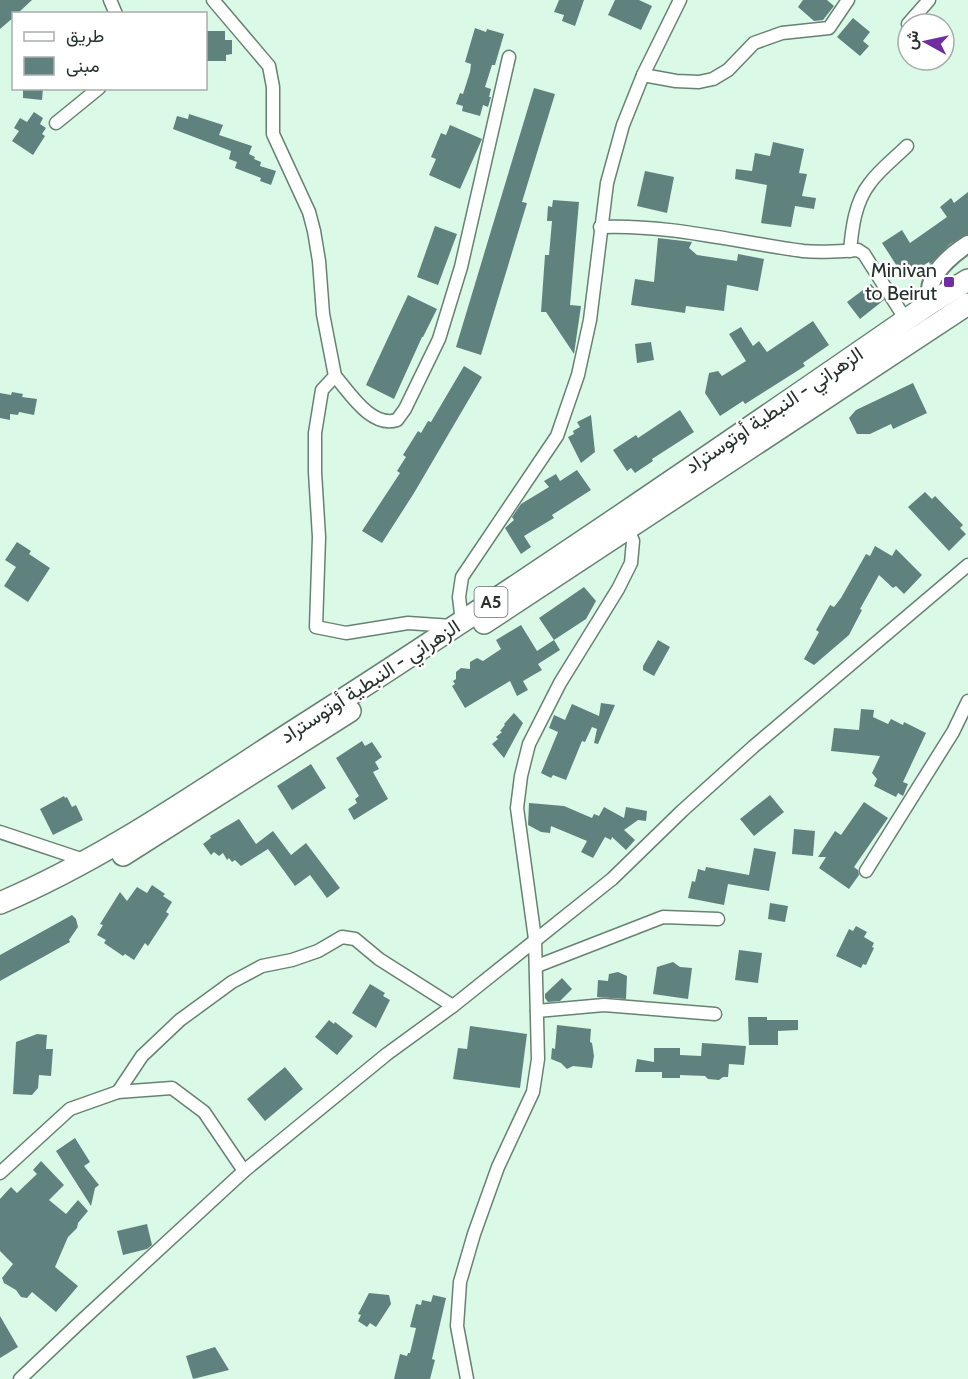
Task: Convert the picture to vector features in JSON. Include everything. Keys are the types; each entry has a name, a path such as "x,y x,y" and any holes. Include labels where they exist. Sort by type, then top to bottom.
{"highway":[{"name":"الزهراني - النبطية أوتوستراد","path":"521,591 906,320 968,280"},
{"name":"الزهراني - النبطية أوتوستراد","path":"0,903 88,861 469,621 628,529 968,304"},
{"name":"الزهراني - النبطية أوتوستراد","path":"0,918 88,876 152,838 315,734 469,621"}],"main road":[{"path":"929,304 932,283 940,269 968,244"}],"street":[{"path":"213,0 269,66 273,87 273,134 309,212 314,231 323,314 335,376 365,410 380,420 391,422 397,420 405,409 439,339 461,267 509,57"},
{"path":"335,376 322,390 314,450 319,537 316,627 346,633 408,622 469,621 459,597 462,577 557,436 578,375 591,320 600,227 607,183 623,125 643,75 680,0"},
{"path":"643,75 699,82 712,79 728,69 754,43 782,33 829,28 848,0"},
{"path":"919,12 929,0"},
{"path":"56,123 97,90"},
{"path":"850,251 852,224 862,197 870,183 907,146"},
{"path":"600,227 629,225 744,240 804,251 858,250 864,254 906,320"},
{"path":"467,1379 456,1326 460,1282 474,1233 498,1167 533,1092 538,1059 535,939 517,808 521,776 529,744 560,683 618,589 631,563 633,541 628,529"},
{"path":"20,1379 76,1324 244,1171 387,1054 453,1006 612,879 744,755 967,569"},
{"path":"866,871 953,732 968,702"},
{"path":"0,832 88,861"},
{"path":"537,966 663,917 718,919"},
{"path":"118,1092 142,1056 180,1020 232,982 262,966 292,960 318,951 342,937 355,939 362,943 379,959 453,1006"},
{"path":"537,1011 604,1005 715,1014"},
{"path":"0,1173 70,1109 118,1092 172,1088 204,1112 244,1171"}],"building":[{"path":"0,0 32,0 19,12 12,12 12,19 0,29"},
{"path":"559,0 584,0 575,26 562,21 564,15 554,12"},
{"path":"615,0 639,0 652,6 641,30 608,15"},
{"path":"803,0 827,0 834,6 823,20 814,21 798,7"},
{"path":"853,18 870,32 863,41 869,46 860,56 837,37"},
{"path":"475,28 504,34 495,65 492,65 485,87 491,89 489,97 491,97 488,107 483,105 480,116 462,111 463,106 456,104 460,93 463,94 470,72 471,64 465,62"},
{"path":"207,31 225,31 225,40 232,40 232,54 226,55 226,61 207,61"},
{"path":"534,88 555,94 522,202 527,203 481,355 456,347"},
{"path":"23,90 43,90 42,100 23,98"},
{"path":"34,112 43,118 40,124 46,128 42,134 45,136 33,155 12,141 19,131 14,128 20,118 27,122"},
{"path":"189,114 223,125 219,135 252,146 249,154 261,162 260,166 276,171 271,185 260,181 261,178 235,168 237,162 229,159 231,151 173,129 177,116 188,119"},
{"path":"450,125 482,139 460,189 429,175 436,159 431,157 441,133 446,135"},
{"path":"773,142 804,149 799,173 807,174 802,196 816,198 814,209 795,206 791,227 761,223 767,185 735,179 736,169 752,171 755,153 770,156"},
{"path":"645,171 674,177 667,213 637,206"},
{"path":"968,192 968,234 950,244 930,264 929,262 904,277 882,243 902,230 910,243 947,217 940,207 951,198 954,203"},
{"path":"553,200 579,202 570,305 581,306 574,354 546,312 541,312 545,255 549,255 552,221 547,221 548,206 552,207"},
{"path":"435,226 457,234 438,285 417,277"},
{"path":"658,238 692,242 689,248 697,255 737,261 738,254 764,259 758,291 727,285 724,311 686,306 685,313 631,305 635,279 654,282"},
{"path":"871,284 884,300 860,319 847,302"},
{"path":"408,295 437,309 394,399 366,385"},
{"path":"813,321 829,345 803,363 805,366 745,404 743,401 720,416 705,393 709,373 718,371 722,376 746,361 729,334 741,327 753,346 759,341 767,352"},
{"path":"651,342 654,360 637,363 635,344"},
{"path":"464,366 482,377 382,543 362,531 400,473 397,471 406,457 403,455 418,431 421,433 428,421 431,422"},
{"path":"913,383 927,413 893,429 891,424 870,434 857,434 849,418 856,410"},
{"path":"12,392 23,394 22,397 37,399 34,415 19,412 18,415 10,414 10,420 0,418 0,393 11,395"},
{"path":"680,410 694,432 635,473 631,468 627,471 613,450 636,435 638,438"},
{"path":"591,415 595,452 581,463 568,437 580,427 577,422"},
{"path":"577,470 591,490 552,515 554,518 524,536 531,547 521,554 505,528 514,520 512,517 521,504 549,487 544,481 556,474 560,481"},
{"path":"925,492 932,499 935,496 963,525 960,528 966,534 949,551 908,507"},
{"path":"17,542 31,551 29,554 50,568 28,602 4,586 16,567 5,560"},
{"path":"875,546 892,556 896,549 922,575 904,594 896,586 893,588 879,575 849,635 814,665 804,659 819,632 816,630 830,605 834,607 841,598 866,554 870,556"},
{"path":"584,587 596,601 586,619 554,640 539,618"},
{"path":"521,625 537,651 554,640 560,650 538,664 542,670 523,681 528,690 517,696 510,681 465,708 452,686 455,684 453,681 456,679 456,672 461,668 470,669 470,662 477,658 483,661 501,649 496,640"},
{"path":"658,640 670,647 654,676 643,670 643,666"},
{"path":"601,703 615,705 598,744 594,743 597,729 592,727 585,742 582,741 566,780 553,775 551,778 541,773 558,732 549,728 554,715 565,720 572,704 599,716"},
{"path":"861,709 874,710 873,717 888,724 891,719 903,725 904,722 926,733 903,782 908,784 903,796 898,793 896,797 874,786 877,779 872,773 880,756 831,751 834,728 859,730"},
{"path":"514,713 523,723 504,758 492,744 498,739 496,737 502,732 500,731 504,724"},
{"path":"362,741 365,746 372,742 382,757 375,762 379,769 373,772 388,799 354,820 348,809 357,803 355,799 359,796 336,758"},
{"path":"311,764 326,788 292,810 277,786"},
{"path":"770,795 784,812 754,836 740,819"},
{"path":"64,796 67,797 72,807 76,805 83,820 53,835 40,809"},
{"path":"864,802 888,818 854,867 858,870 859,875 849,889 819,868 826,857 818,857 835,831 841,835"},
{"path":"529,803 564,806 592,818 594,814 599,816 604,807 624,818 626,807 647,811 646,821 638,820 624,830 635,840 626,850 612,837 611,840 605,837 593,858 581,852 587,841 551,826 550,833 541,832 528,825"},
{"path":"239,819 256,844 273,831 291,855 306,843 340,888 327,898 310,875 295,886 268,849 241,866 235,860 232,862 229,858 227,860 223,853 219,856 214,852 211,855 203,844 211,838 210,836"},
{"path":"794,829 815,831 813,856 792,854"},
{"path":"754,848 776,852 769,891 728,884 724,905 688,898 698,869 705,871 706,867 749,875"},
{"path":"152,885 172,902 166,912 169,914 148,946 145,943 134,960 125,954 123,956 104,943 106,940 97,935 103,925 100,924 120,892 127,901 137,887 147,893"},
{"path":"770,903 788,906 785,922 768,919"},
{"path":"72,915 78,927 69,940 70,942 0,981 0,955"},
{"path":"856,926 867,932 864,937 874,943 866,965 863,964 861,968 836,956 849,929 853,931"},
{"path":"739,950 762,953 758,983 735,980"},
{"path":"673,962 680,967 692,968 688,999 653,994 657,967"},
{"path":"618,972 627,976 626,999 597,997 598,980 608,981 609,974"},
{"path":"562,978 572,989 560,1001 548,1002 545,994"},
{"path":"370,984 385,993 383,996 390,1000 376,1028 352,1013"},
{"path":"748,1017 767,1017 767,1020 798,1020 798,1030 778,1031 778,1045 749,1045"},
{"path":"329,1020 353,1036 337,1055 315,1037"},
{"path":"557,1025 591,1029 590,1042 594,1056 592,1068 573,1066 567,1069 561,1063 551,1059 552,1048 555,1049"},
{"path":"470,1026 527,1034 520,1088 453,1079 458,1048 467,1049"},
{"path":"37,1034 47,1035 46,1049 53,1049 51,1076 39,1075 38,1088 32,1095 13,1094 16,1042"},
{"path":"702,1043 746,1046 744,1065 729,1064 728,1077 719,1080 708,1079 705,1076 680,1075 680,1078 662,1078 662,1072 635,1072 637,1059 654,1062 654,1048 680,1048 680,1055 701,1056"},
{"path":"285,1067 303,1089 265,1121 247,1099"},
{"path":"75,1138 90,1162 84,1166 99,1185 95,1188 91,1206 56,1151"},
{"path":"41,1161 64,1185 49,1200 66,1214 78,1200 88,1211 68,1237 55,1267 78,1286 56,1312 32,1292 27,1298 21,1297 16,1290 4,1283 2,1278 13,1264 0,1251 0,1199 11,1187 17,1193 37,1174 33,1170"},
{"path":"147,1224 152,1245 147,1249 123,1255 117,1231"},
{"path":"369,1293 389,1295 391,1304 376,1327 370,1323 367,1327 358,1321 361,1315 358,1314"},
{"path":"433,1295 446,1298 432,1359 435,1360 430,1379 394,1379 400,1354 407,1356 410,1353 416,1328 410,1327 416,1304 421,1305 422,1300 431,1302"},
{"path":"0,1316 18,1347 0,1358"},
{"path":"215,1347 229,1370 193,1379 186,1356"}],"place":[{"name":"Minivan to Beirut","path":"949,282"}]}
